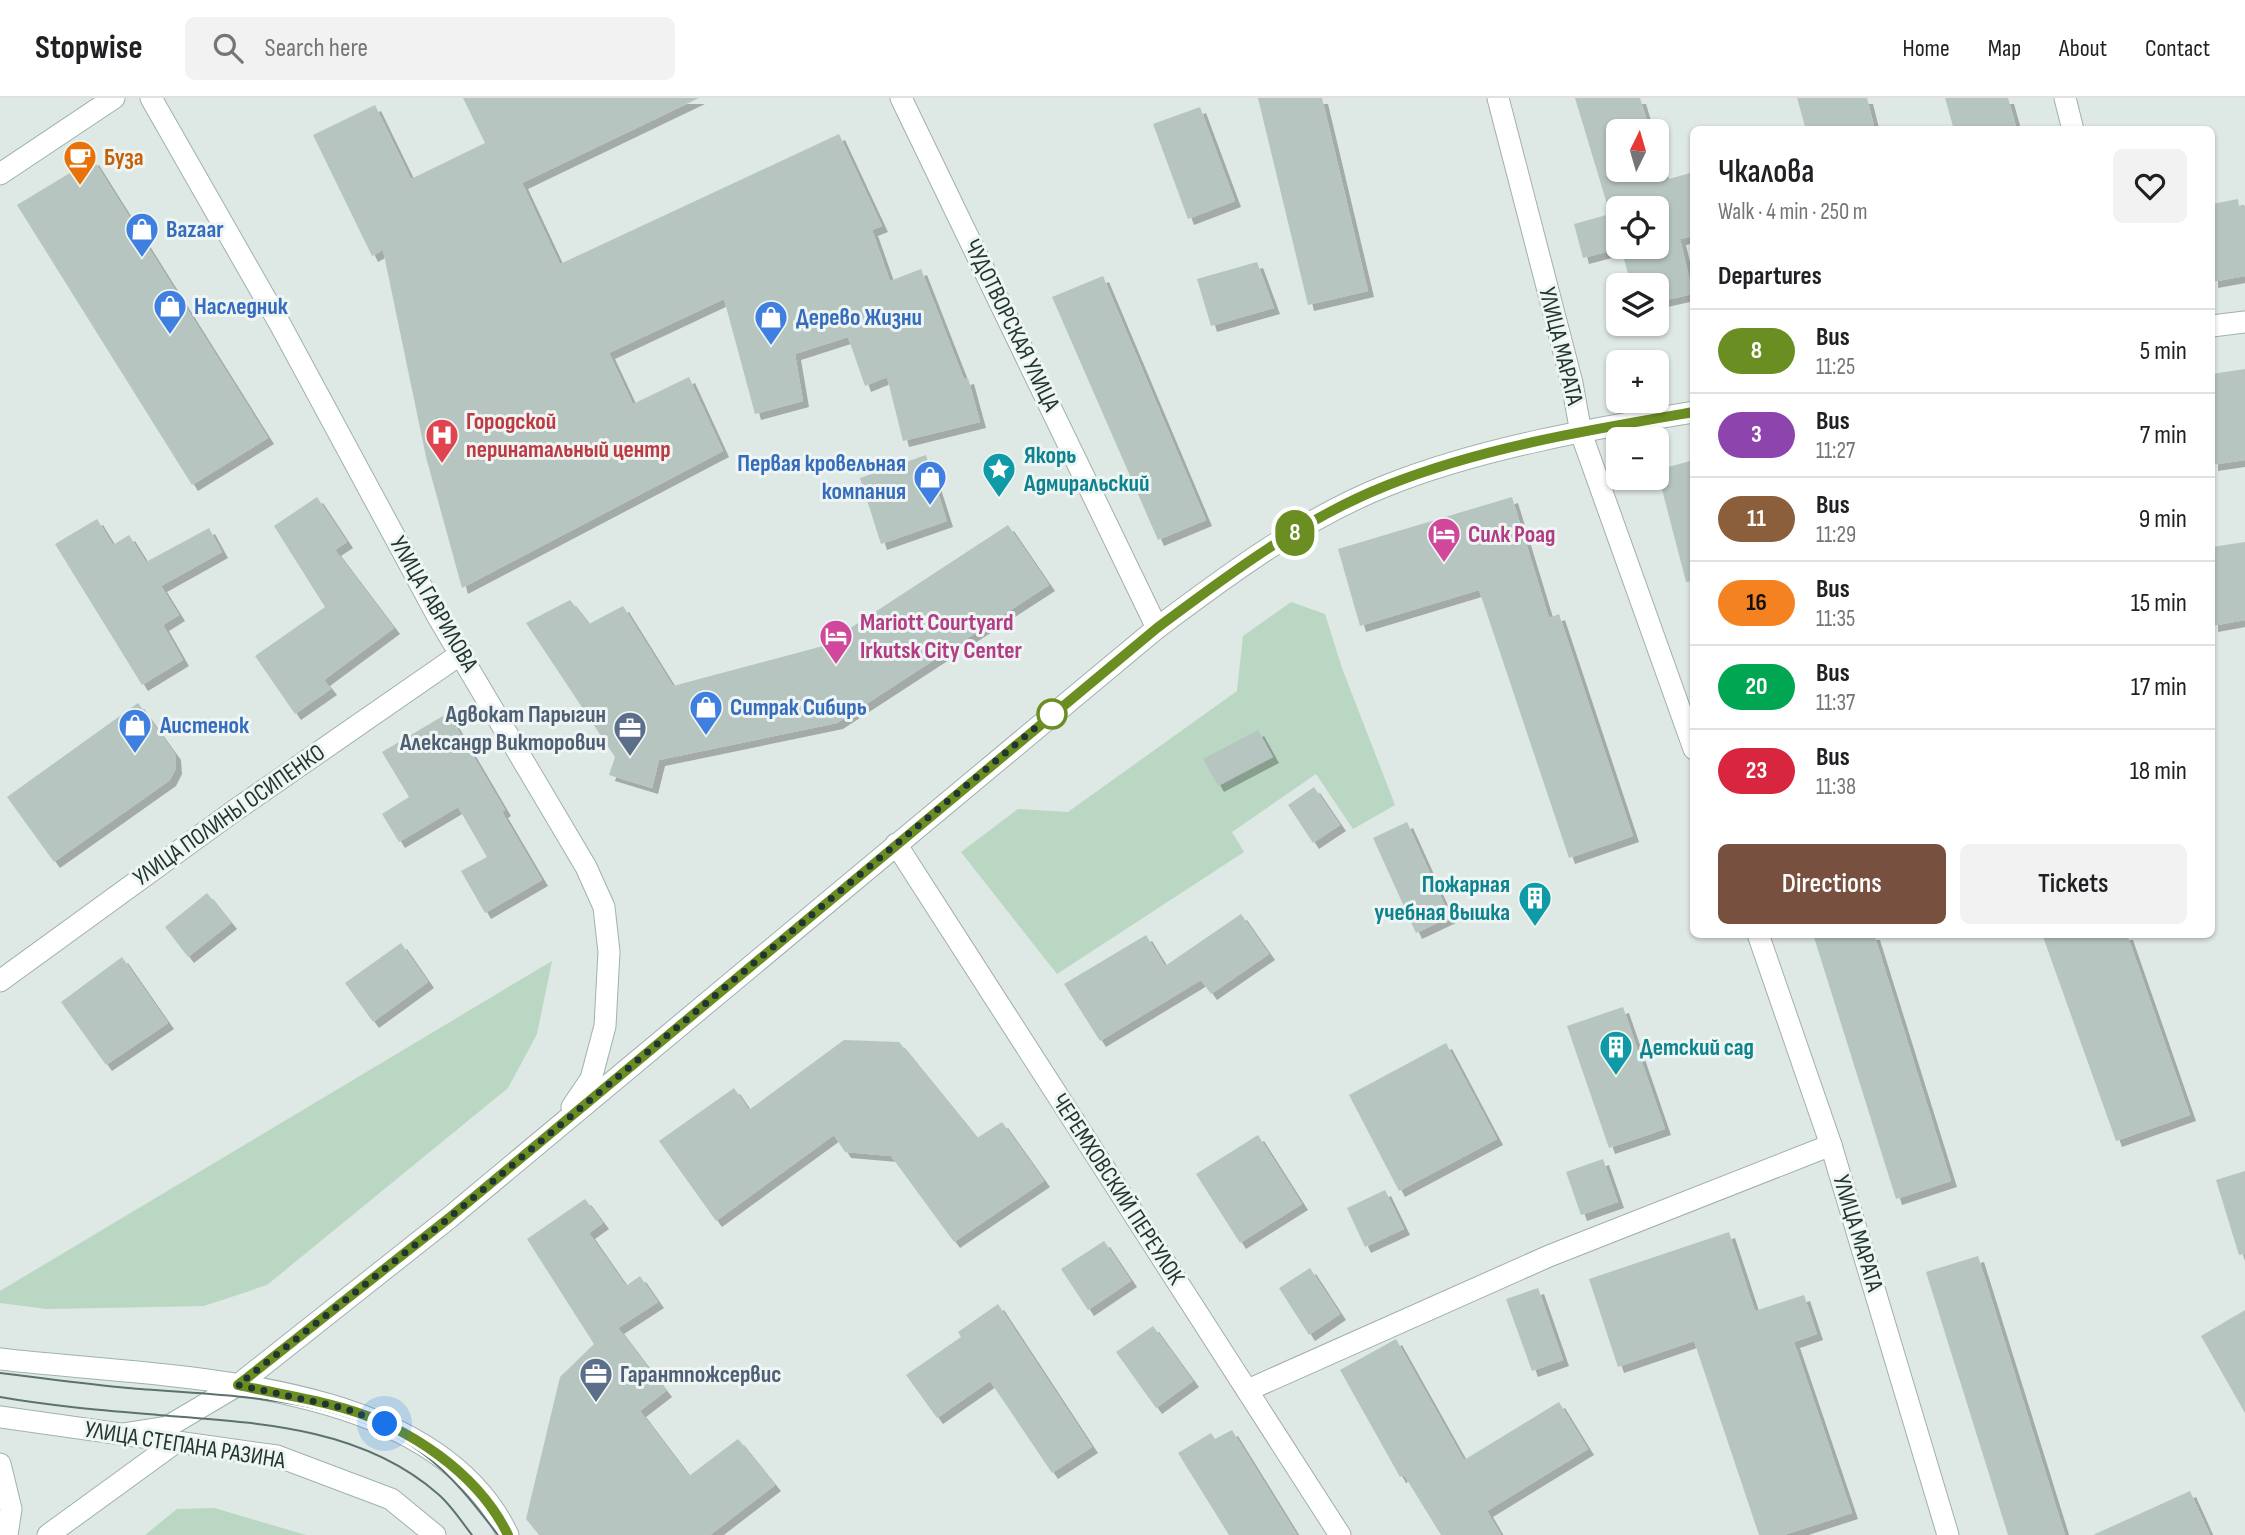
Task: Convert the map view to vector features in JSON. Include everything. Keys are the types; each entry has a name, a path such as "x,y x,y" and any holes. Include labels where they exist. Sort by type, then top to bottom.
{"main road":[{"path":"0,174 114,98"},
{"name":"УЛИЦА ГАВРИЛОВА","path":"151,98 281,326 438,617 462,653 586,867 604,907 609,952 605,1026 591,1079 557,1128"},
{"name":"ЧУДОТВОРСКАЯ УЛИЦА","path":"901,98 1157,628"},
{"name":"УЛИЦА МАРАТА","path":"1498,98 1572,383 1581,433 1690,738"},
{"path":"2065,98 2072,126"},
{"path":"2215,326 2245,322"},
{"path":"123,1434 167,1427 238,1385 557,1128 1157,628 1236,569 1334,510 1388,485 1458,463 1581,433 1690,413"},
{"name":"УЛИЦА ПОЛИНЫ ОСИПЕНКО","path":"0,982 223,819 462,653"},
{"name":"ЧЕРЕМХОВСКИЙ ПЕРЕУЛОК","path":"896,844 1340,1535"},
{"name":"УЛИЦА МАРАТА","path":"1759,938 1831,1145 1948,1535"},
{"path":"1248,1390 1549,1256 1831,1145"},
{"path":"0,1359 203,1379 344,1408 406,1433 454,1469 495,1509 508,1535"},
{"name":"УЛИЦА СТЕПАНА РАЗИНА","path":"0,1417 277,1456 391,1499 435,1535"},
{"path":"48,1535 176,1442"},
{"path":"0,1465 11,1509 7,1535"}],"green space":[{"path":"1291,602 1325,614 1342,668 1395,805 1353,829 1316,774 1232,832 1244,852 1057,974 961,852 1018,809 1068,812 1237,691 1243,636"},
{"path":"552,961 537,1034 508,1088 267,1285 204,1306 47,1309 0,1303 0,1291"},
{"path":"214,1508 306,1535 145,1535 177,1509"}],"building":[{"path":"463,98 699,98 522,183 560,264 839,134 882,226 872,230 890,281 921,269 964,379 968,378 980,422 903,441 887,377 865,386 848,337 795,354 803,401 755,414 724,299 609,353 633,404 689,377 723,451 462,588 426,457 383,250 372,256 313,135 375,105 411,179 485,143"},
{"path":"1258,98 1322,98 1368,291 1308,305"},
{"path":"1575,98 1640,98 1646,119 1606,119 1606,182 1670,182 1670,179 1690,173 1690,237 1680,239 1690,281 1690,295 1669,299 1669,273 1628,273 1624,259 1669,259 1669,196 1606,196 1606,201"},
{"path":"1797,98 1867,98 1874,126 1805,126"},
{"path":"1945,98 2008,98 2016,126 1953,126"},
{"path":"1200,107 1235,201 1188,219 1153,124"},
{"path":"93,159 268,438 192,485 17,205"},
{"path":"2238,199 2239,207 2245,206 2245,276 2215,281 2215,203"},
{"path":"1606,215 1606,252 1583,258 1574,224"},
{"path":"1257,262 1274,308 1211,326 1197,279"},
{"path":"1103,276 1206,520 1158,540 1052,297"},
{"path":"2245,369 2245,460 2215,465 2215,374"},
{"path":"926,455 947,521 881,544 860,478"},
{"path":"1690,461 1690,582 1686,582 1662,490 1669,490 1669,467"},
{"path":"317,497 347,542 335,550 394,628 324,680 331,689 295,714 255,656 325,607 274,526"},
{"path":"1512,497 1549,618 1559,614 1633,836 1569,858 1479,590 1360,626 1338,549"},
{"path":"97,519 113,545 129,535 146,562 209,528 222,552 161,586 179,615 163,625 183,660 142,685 55,544"},
{"name":"Mariott Courtyard Irkutsk City Center","path":"1008,525 1049,585 837,723 659,760 652,788 609,775 615,757 526,623 570,600 589,624 623,606 673,686 823,646"},
{"path":"2245,542 2245,620 2215,625 2215,547"},
{"path":"138,703 175,754 176,768 170,780 54,862 7,797"},
{"path":"448,713 542,880 485,913 461,871 487,857 458,807 399,842 382,814 409,797 382,752"},
{"path":"1258,730 1273,757 1218,786 1203,759"},
{"path":"1314,787 1340,825 1313,843 1288,805"},
{"path":"1407,822 1450,917 1416,933 1373,838"},
{"path":"207,893 231,923 188,957 165,927"},
{"path":"1241,914 1269,954 1211,994 1201,980 1100,1041 1064,984 1146,935 1165,966"},
{"path":"1814,938 1875,938 1951,1181 1896,1199"},
{"path":"2043,938 2128,938 2190,1115 2116,1141"},
{"path":"401,943 428,982 373,1022 345,983"},
{"path":"122,957 168,1023 106,1065 61,1002"},
{"name":"Детский сад","path":"1623,1007 1665,1129 1609,1148 1567,1026"},
{"path":"844,1040 899,1042 977,1138 1002,1122 1044,1181 954,1242 891,1156 845,1152 834,1135 716,1221 659,1141 734,1088 749,1110"},
{"path":"1446,1043 1497,1139 1399,1191 1349,1095"},
{"path":"1258,1135 1302,1204 1240,1243 1196,1174"},
{"path":"1603,1159 1618,1202 1581,1215 1566,1172"},
{"path":"2245,1171 2245,1254 2239,1255 2216,1180"},
{"path":"1385,1190 1404,1229 1365,1247 1347,1208"},
{"path":"585,1199 603,1223 589,1233 626,1286 640,1276 658,1302 618,1328 666,1391 640,1411 689,1476 738,1439 775,1485 710,1535 539,1535 526,1519 560,1377 594,1344 527,1239"},
{"path":"1729,1232 1755,1311 1804,1295 1817,1334 1794,1342 1852,1513 1784,1535 1759,1535 1694,1341 1618,1367 1589,1279"},
{"path":"1104,1241 1131,1281 1088,1310 1061,1269"},
{"path":"1978,1256 2065,1535 2008,1535 1926,1272"},
{"path":"1310,1268 1340,1314 1309,1335 1279,1288"},
{"path":"1538,1288 1563,1360 1532,1371 1506,1299"},
{"path":"998,1304 1092,1447 1052,1473 990,1381 937,1418 906,1375 961,1337 958,1332"},
{"path":"2245,1310 2245,1413 2201,1336"},
{"path":"1153,1326 1193,1381 1156,1408 1116,1352"},
{"path":"1396,1339 1464,1460 1559,1402 1588,1449 1487,1511 1501,1535 1441,1535 1404,1475 1400,1477 1340,1370"},
{"path":"1232,1430 1297,1535 1229,1535 1178,1453 1211,1433 1215,1439"},
{"path":"2190,1491 2210,1535 2093,1535"}],"tram line":[{"path":"0,1373 280,1402 319,1409 356,1420 391,1434 433,1461 463,1491 498,1535"},
{"path":"0,1397 85,1408 241,1422 312,1433 378,1455 409,1472 443,1498 472,1535"}],"bus line":[{"name":"8","path":"508,1535 495,1509 454,1469 406,1433 344,1408 238,1385 449,1218 937,808 1157,628 1236,569 1334,510 1388,485 1446,466 1528,445 1690,413"}],"place":[{"name":"Буза","path":"80,187"},
{"name":"Bazaar","path":"142,259"},
{"name":"Наследник","path":"170,336"},
{"name":"Дерево Жизни","path":"771,347"},
{"name":"Городской перинатальный центр","path":"442,465"},
{"name":"Якорь Адмиральский","path":"999,499"},
{"name":"Первая кровельная компания","path":"930,507"},
{"name":"Силк Роад","path":"1444,564"},
{"name":"Mariott Courtyard Irkutsk City Center","path":"836,666"},
{"name":"Ситрак Сибирь","path":"706,737"},
{"name":"Аистенок","path":"135,755"},
{"name":"Адвокат Парыгин Александр Викторович","path":"630,758"},
{"name":"Пожарная учебная вышка","path":"1535,928"},
{"name":"Детский сад","path":"1616,1077"},
{"name":"Гарантпожсервис","path":"596,1404"}],"route":[{"path":"385,1424 344,1408 238,1385 449,1218 1052,714"}]}
